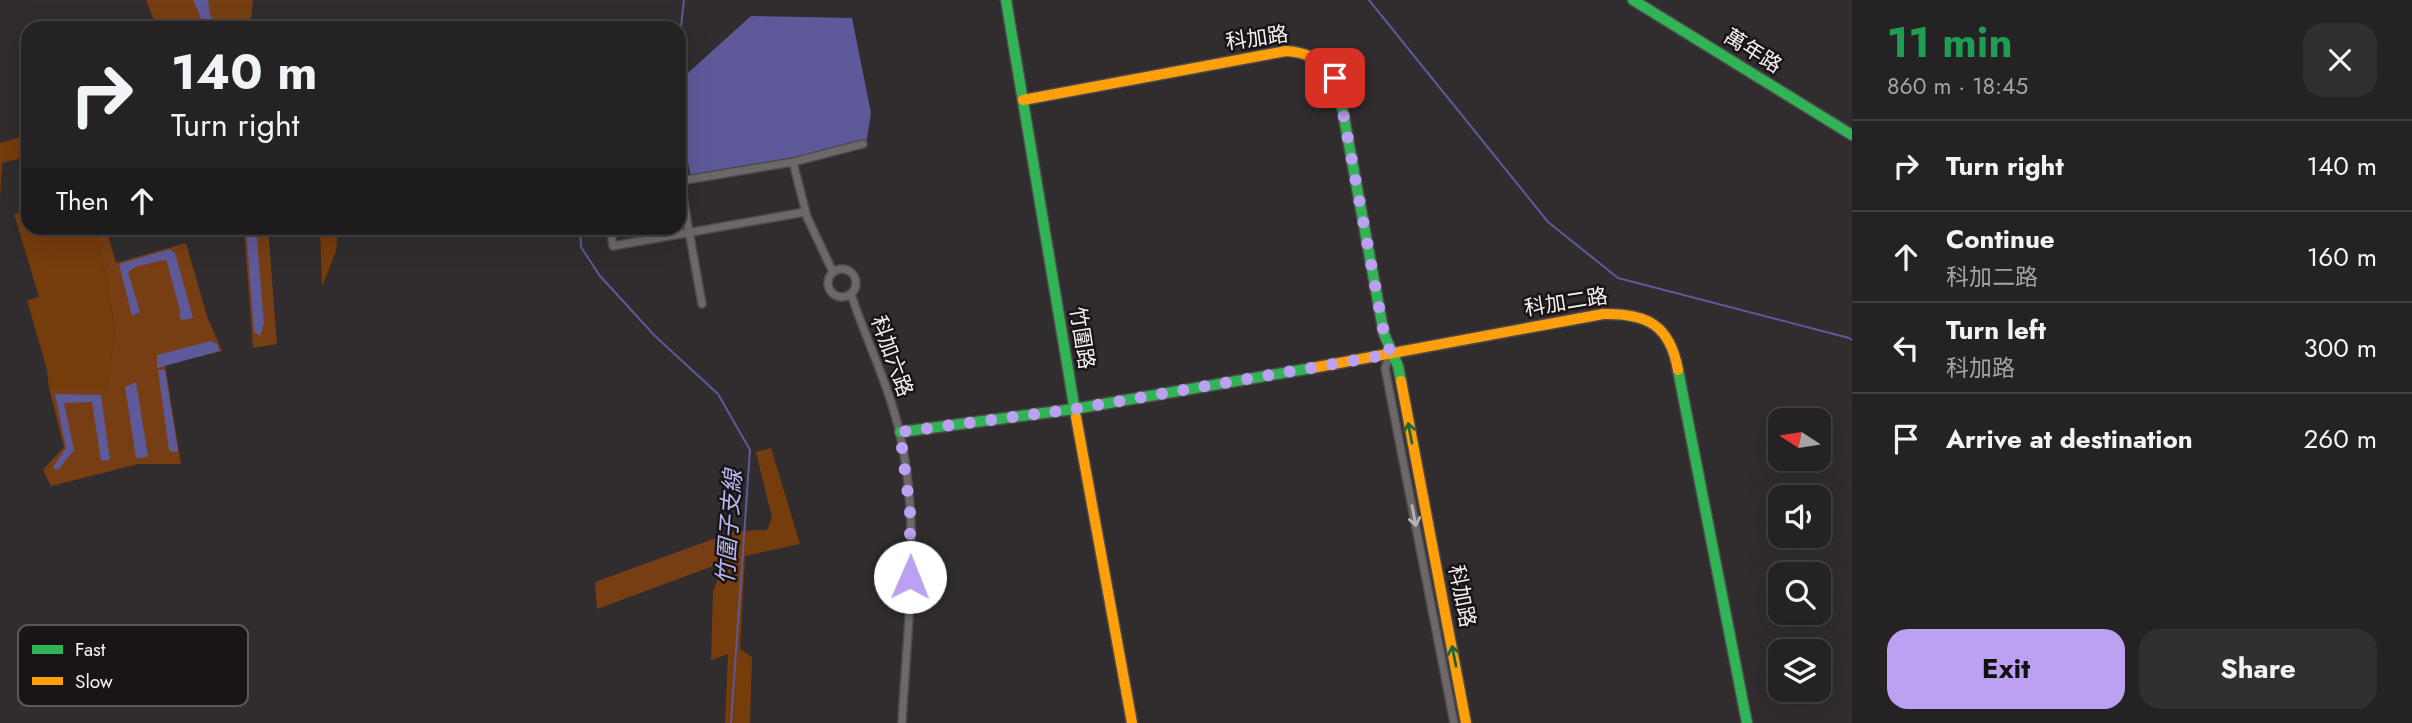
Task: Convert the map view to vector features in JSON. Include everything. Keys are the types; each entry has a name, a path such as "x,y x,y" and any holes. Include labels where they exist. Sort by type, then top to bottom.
{"street":[{"name":"竹圍路","path":"1006,0 1074,409 1132,723"},
{"name":"萬年路","path":"1633,0 1852,135"},
{"name":"科加路","path":"1023,100 1278,52 1301,51 1321,62 1331,72 1338,85 1384,334 1398,366 1466,723"},
{"path":"686,177 793,162 863,144"},
{"path":"793,162 805,212 833,272"},
{"path":"686,233 805,212"},
{"path":"686,214 702,304"},
{"path":"611,235 613,246 673,235"},
{"path":"842,269 854,276 856,286 851,294 842,298 831,292 828,279 833,272 842,269"},
{"name":"科加六路","path":"851,294 888,387 900,432 910,511 911,555 902,723"},
{"name":"科加二路","path":"900,432 1074,409 1603,314 1636,315 1647,319 1664,333 1670,341 1678,366 1747,723"},
{"name":"科加路","path":"1391,354 1385,369 1454,723"}],"shaded area":[{"path":"146,0 253,0 251,21 154,21"},
{"path":"193,0 208,0 213,21 202,21"},
{"path":"751,16 852,18 871,113 866,144 691,178 686,151 686,75"},
{"path":"21,137 21,158 2,163 0,201 0,143"},
{"path":"21,212 21,235 98,235 115,329 107,389 49,388 47,370 27,300 39,297 14,214"},
{"path":"98,235 108,235 116,263 186,243 207,316 222,351 165,365 181,464 138,464 51,486 43,470 64,447 49,388 107,388 115,329"},
{"path":"245,235 269,235 277,344 253,348"},
{"path":"247,235 257,235 264,323 260,336 254,332"},
{"path":"320,235 337,235 336,251 322,287"},
{"path":"170,249 175,253 193,318 180,318 167,262 164,260 135,267 128,272 140,312 132,316 119,264"},
{"path":"211,341 217,344 220,351 157,368 157,355"},
{"path":"158,370 165,370 178,451 169,450"},
{"path":"136,382 148,456 136,458 125,387"},
{"path":"55,394 101,395 110,460 101,461 92,402 64,403 74,450 59,469 53,467 66,448"},
{"path":"771,448 800,544 745,556 740,649 752,657 750,723 725,723 728,654 711,660 713,592 735,531 767,530 772,518 756,452"},
{"path":"735,531 724,562 597,609 595,582"}],"waterway":[{"name":"竹圍子支線","path":"682,21 684,0"},
{"path":"1369,0 1548,222 1618,278 1852,340"},
{"name":"竹圍子支線","path":"580,235 581,247 600,276 655,336 718,394 750,450 731,723"}],"traffic: fast":[{"path":"1006,0 1076,417"},
{"path":"1633,0 1852,135"},
{"path":"1332,75 1338,85 1384,334 1398,366 1401,381"},
{"path":"900,432 1074,409 1312,368"},
{"path":"1678,370 1747,723"}],"traffic: slow":[{"path":"1023,100 1286,51 1312,57 1332,75"},
{"path":"1312,368 1603,314 1619,314 1644,319 1662,332 1669,342 1678,370"},
{"path":"1401,381 1466,723"},
{"path":"1076,417 1132,723"}],"route":[{"path":"910,577 910,511 900,432 1074,409 1391,354 1384,334 1335,78"}]}
